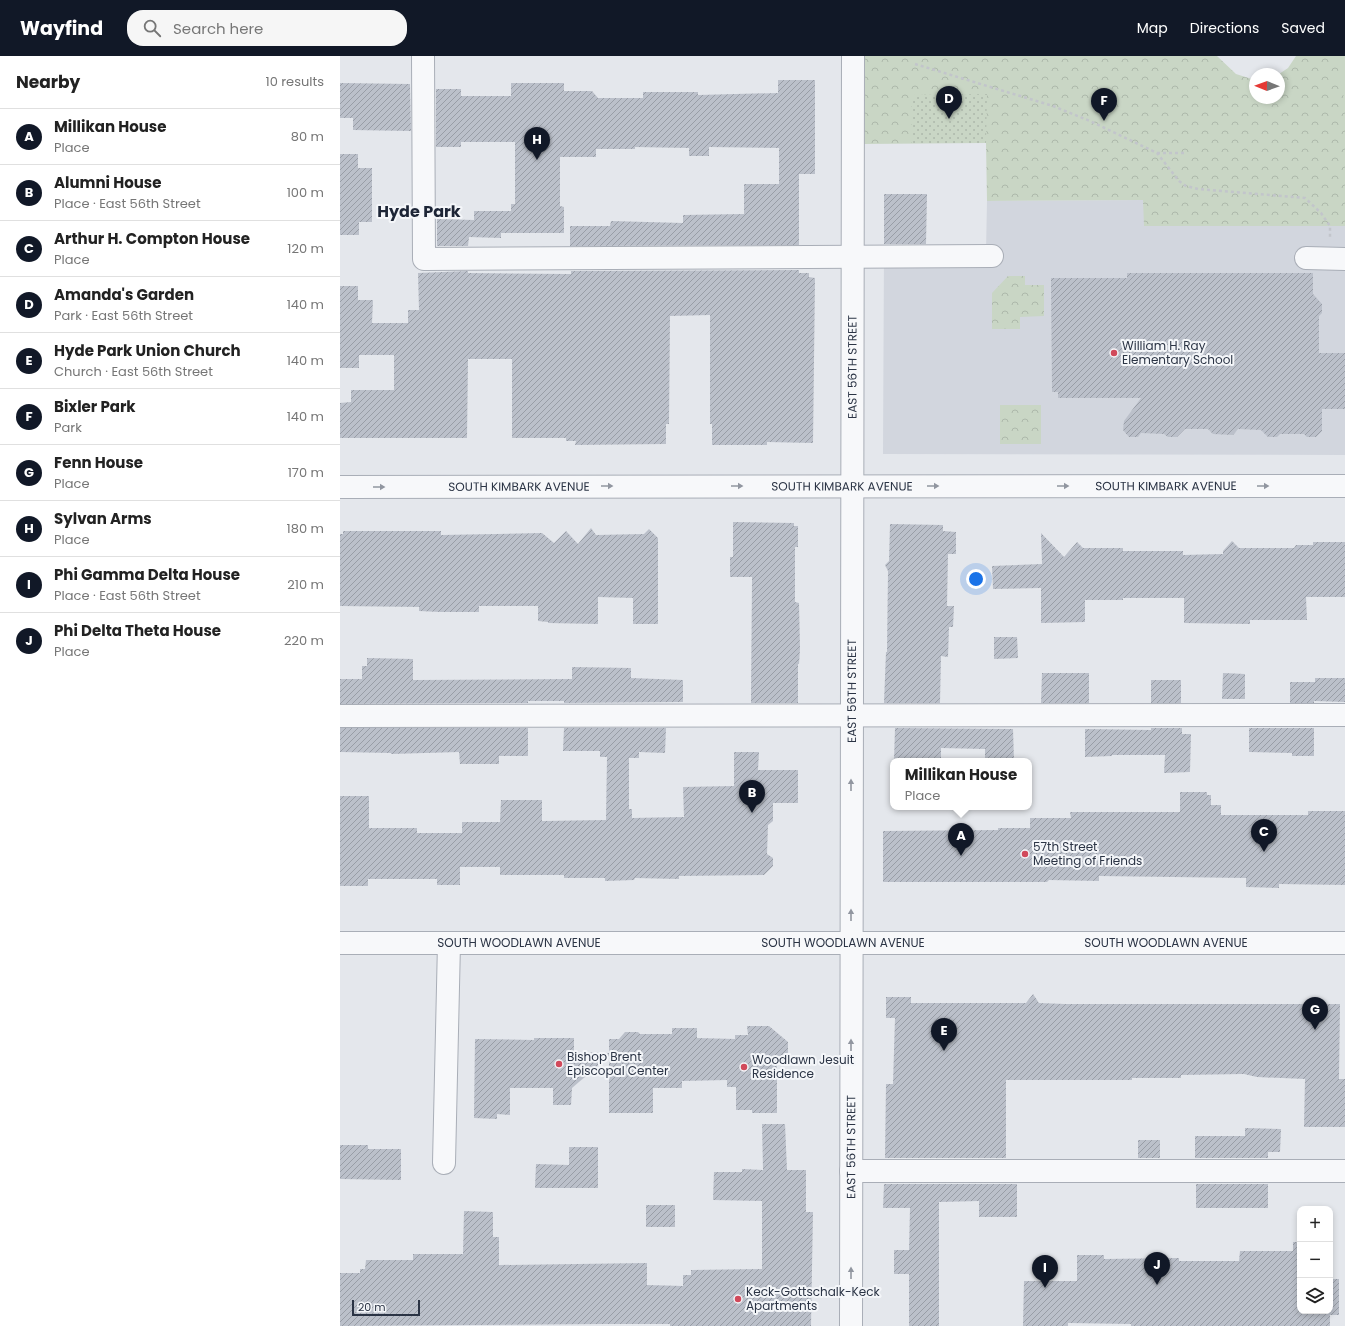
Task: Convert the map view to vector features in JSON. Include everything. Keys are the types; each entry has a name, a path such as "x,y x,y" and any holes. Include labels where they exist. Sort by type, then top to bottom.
{"street":[{"path":"423,56 424,259 992,256"},
{"name":"EAST 56TH STREET","path":"851,1326 853,56"},
{"path":"1306,258 1345,259"},
{"name":"SOUTH KIMBARK AVENUE","path":"340,487 1345,486"},
{"path":"340,716 1345,716"},
{"name":"SOUTH WOODLAWN AVENUE","path":"340,943 1345,943"},
{"path":"444,1163 449,943"},
{"path":"851,1171 1345,1171"}],"path":[{"path":"915,64 1064,110 1124,136 1156,152 1186,153"},
{"path":"1156,152 1173,175 1186,186 1198,189 1305,198 1321,213 1330,226"}],"shaded area":[{"name":"William H. Ray Elementary School","path":"1144,200 1144,226 1345,226 1345,455 883,454 884,252 986,252 987,201"}],"green space":[{"path":"865,56 1217,56 1236,74 1249,78 1249,104 1285,104 1285,70 1296,56 1345,56 1345,226 1144,226 1143,200 987,201 986,143 863,144"},
{"path":"1337,56 1345,56 1345,102 1339,77"},
{"path":"987,94 986,143 912,143 912,95"},
{"path":"1008,276 1025,276 1025,285 1044,285 1044,316 1020,317 1020,329 992,329 992,293"},
{"path":"1000,405 1041,405 1041,444 1000,444"}],"building":[{"path":"778,80 815,80 815,174 799,174 799,245 570,246 570,226 610,226 611,221 683,223 683,215 744,214 744,184 779,184 779,148 709,147 709,156 689,156 689,148 635,147 635,149 596,149 596,157 560,157 560,206 564,207 564,233 501,233 501,238 469,237 468,246 437,246 437,219 474,220 474,211 511,211 511,204 515,204 515,142 461,142 461,147 436,147 436,89 461,89 461,96 511,96 511,83 564,83 564,91 592,91 598,98 643,98 643,92 698,92 698,95 778,93"},
{"path":"340,83 410,84 411,131 353,130 353,118 340,118"},
{"path":"340,154 358,154 358,168 372,168 372,222 359,222 359,235 340,235"},
{"path":"884,194 927,194 926,244 884,244"},
{"path":"799,270 799,273 809,273 809,277 815,278 813,443 767,442 767,445 712,445 712,424 710,424 710,315 670,316 669,424 666,424 666,444 575,445 576,441 566,441 566,438 512,438 512,359 468,359 467,438 340,438 340,403 351,402 351,390 394,390 394,355 359,355 359,368 340,368 340,286 358,286 358,300 373,300 372,323 408,323 408,310 419,310 418,273 468,271 468,273 571,274 571,271"},
{"path":"1127,273 1313,273 1313,294 1322,304 1322,313 1319,316 1319,353 1345,353 1345,409 1322,409 1322,431 1316,437 1307,437 1304,434 1280,434 1277,437 1268,437 1261,430 1238,429 1233,435 1213,434 1208,429 1185,429 1177,437 1168,437 1164,434 1141,433 1138,437 1129,437 1123,430 1124,421 1141,398 1058,398 1058,392 1052,392 1051,278 1127,278"},
{"path":"733,522 794,523 794,526 798,526 798,547 795,547 795,602 799,603 800,649 798,664 798,703 751,703 752,577 730,577 730,557 733,557"},
{"path":"890,524 943,525 943,531 956,532 956,554 948,554 947,606 954,606 953,627 949,627 948,657 941,656 940,703 884,703 887,652 888,571 885,565 889,561"},
{"path":"591,528 596,535 644,534 649,529 658,538 658,624 633,624 633,598 598,597 598,624 548,623 538,621 538,606 479,606 479,612 440,612 419,611 419,607 340,606 340,534 343,534 343,531 441,531 441,535 542,533 554,543 566,531 578,544"},
{"path":"1041,533 1064,557 1077,542 1083,548 1123,548 1123,551 1183,551 1183,555 1223,554 1223,551 1232,541 1239,548 1294,548 1296,545 1313,545 1313,542 1345,542 1345,597 1306,597 1307,620 1250,620 1250,624 1184,623 1184,598 1123,598 1123,600 1085,600 1085,622 1041,623 1041,588 993,589 992,566 1042,564"},
{"path":"994,637 1017,637 1018,658 994,659"},
{"path":"367,658 413,659 413,680 572,679 572,667 631,668 631,678 683,680 683,702 564,703 564,701 528,701 528,703 340,704 340,679 362,679 362,666 367,666"},
{"path":"1042,673 1089,673 1089,703 1041,703"},
{"path":"1223,673 1245,674 1245,699 1222,699"},
{"path":"1315,678 1345,678 1345,702 1314,701 1314,703 1290,703 1290,682 1315,682"},
{"path":"1151,680 1181,680 1181,703 1151,703"},
{"path":"340,728 528,728 528,756 499,756 499,764 460,764 459,752 391,754 340,752"},
{"path":"564,728 666,728 665,753 639,752 639,758 629,758 629,809 632,809 632,818 684,817 683,787 734,786 734,752 759,752 758,770 798,770 798,803 773,803 773,821 768,825 767,854 773,858 773,866 764,875 679,876 679,879 635,878 634,880 605,881 605,878 564,878 564,875 500,875 500,867 460,867 460,885 437,885 437,879 368,879 368,886 340,886 340,796 369,796 369,828 417,828 417,833 462,833 462,822 500,822 501,800 542,800 542,821 606,820 607,757 600,757 600,751 563,751"},
{"path":"895,728 1013,729 1014,758 985,758 985,749 941,748 941,758 894,758"},
{"path":"1151,728 1182,728 1182,734 1191,734 1190,772 1164,773 1165,755 1112,755 1085,757 1085,729 1151,730"},
{"path":"1249,728 1314,728 1314,756 1292,756 1292,753 1249,752"},
{"path":"1180,792 1207,792 1207,795 1211,795 1211,805 1221,805 1221,815 1308,815 1308,811 1345,811 1345,885 1279,884 1279,888 1246,887 1246,878 1099,876 1099,881 1049,880 1047,882 883,882 883,831 998,830 998,828 1030,828 1030,818 1071,818 1070,812 1180,812"},
{"path":"1033,994 1039,1003 1065,1004 1340,1004 1339,1079 1345,1079 1345,1127 1304,1127 1305,1079 1257,1077 1244,1074 1181,1075 1181,1078 1132,1078 1132,1080 1006,1080 1006,1158 885,1158 886,1084 893,1084 895,1018 886,1018 886,997 911,997 911,1003 1026,1003"},
{"path":"747,1026 769,1026 788,1042 788,1061 777,1061 777,1113 752,1113 752,1110 736,1110 736,1087 727,1087 727,1080 682,1081 682,1088 653,1088 653,1113 609,1113 609,1056 572,1088 571,1105 553,1105 553,1088 510,1088 510,1115 497,1114 497,1119 474,1118 475,1039 534,1040 534,1038 574,1038 574,1052 609,1053 609,1039 619,1039 625,1032 638,1032 640,1034 672,1034 672,1028 697,1028 697,1038 735,1039 735,1035 748,1035"},
{"path":"762,1124 785,1124 787,1170 806,1170 806,1212 813,1212 811,1326 670,1326 670,1324 606,1324 340,1326 340,1273 360,1273 360,1269 365,1269 366,1260 413,1260 413,1254 463,1254 464,1211 493,1212 493,1237 499,1237 499,1265 647,1263 647,1285 683,1286 683,1275 691,1275 691,1270 762,1269 762,1201 713,1200 714,1172 742,1172 742,1169 763,1170"},
{"path":"1245,1128 1281,1129 1280,1152 1268,1152 1268,1158 1195,1158 1195,1136 1245,1136"},
{"path":"1138,1140 1160,1140 1160,1158 1138,1158"},
{"path":"340,1145 368,1145 368,1149 401,1149 401,1180 340,1179"},
{"path":"569,1147 598,1147 598,1188 535,1188 536,1164 569,1165"},
{"path":"884,1184 1017,1184 1017,1217 979,1217 979,1201 939,1202 939,1326 909,1326 909,1274 894,1274 894,1250 909,1250 910,1208 883,1208"},
{"path":"1196,1184 1268,1184 1268,1208 1196,1208"},
{"path":"646,1205 675,1205 675,1227 646,1227"},
{"path":"1293,1242 1297,1242 1297,1314 1333,1314 1333,1279 1339,1279 1339,1315 1330,1315 1330,1326 1131,1326 1131,1324 1068,1323 1068,1326 1023,1326 1024,1281 1077,1281 1077,1255 1104,1255 1104,1259 1179,1258 1179,1261 1239,1261 1240,1251 1293,1251"}],"place":[{"name":"Amanda's Garden","path":"949,119"},
{"name":"Bixler Park","path":"1104,121"},
{"name":"Sylvan Arms","path":"537,160"},
{"name":"William H. Ray Elementary School","path":"1114,353"},
{"name":"Alumni House","path":"752,813"},
{"name":"Arthur H. Compton House","path":"1264,852"},
{"name":"57th Street Meeting of Friends","path":"1025,854"},
{"name":"Millikan House","path":"961,856"},
{"name":"Fenn House","path":"1315,1030"},
{"name":"Hyde Park Union Church","path":"944,1051"},
{"name":"Bishop Brent Episcopal Center","path":"559,1064"},
{"name":"Woodlawn Jesuit Residence","path":"744,1067"},
{"name":"Phi Delta Theta House","path":"1157,1285"},
{"name":"Phi Gamma Delta House","path":"1045,1288"},
{"name":"Keck-Gottschalk-Keck Apartments","path":"738,1299"}],"district":[{"name":"Hyde Park","path":"419,211"}]}
